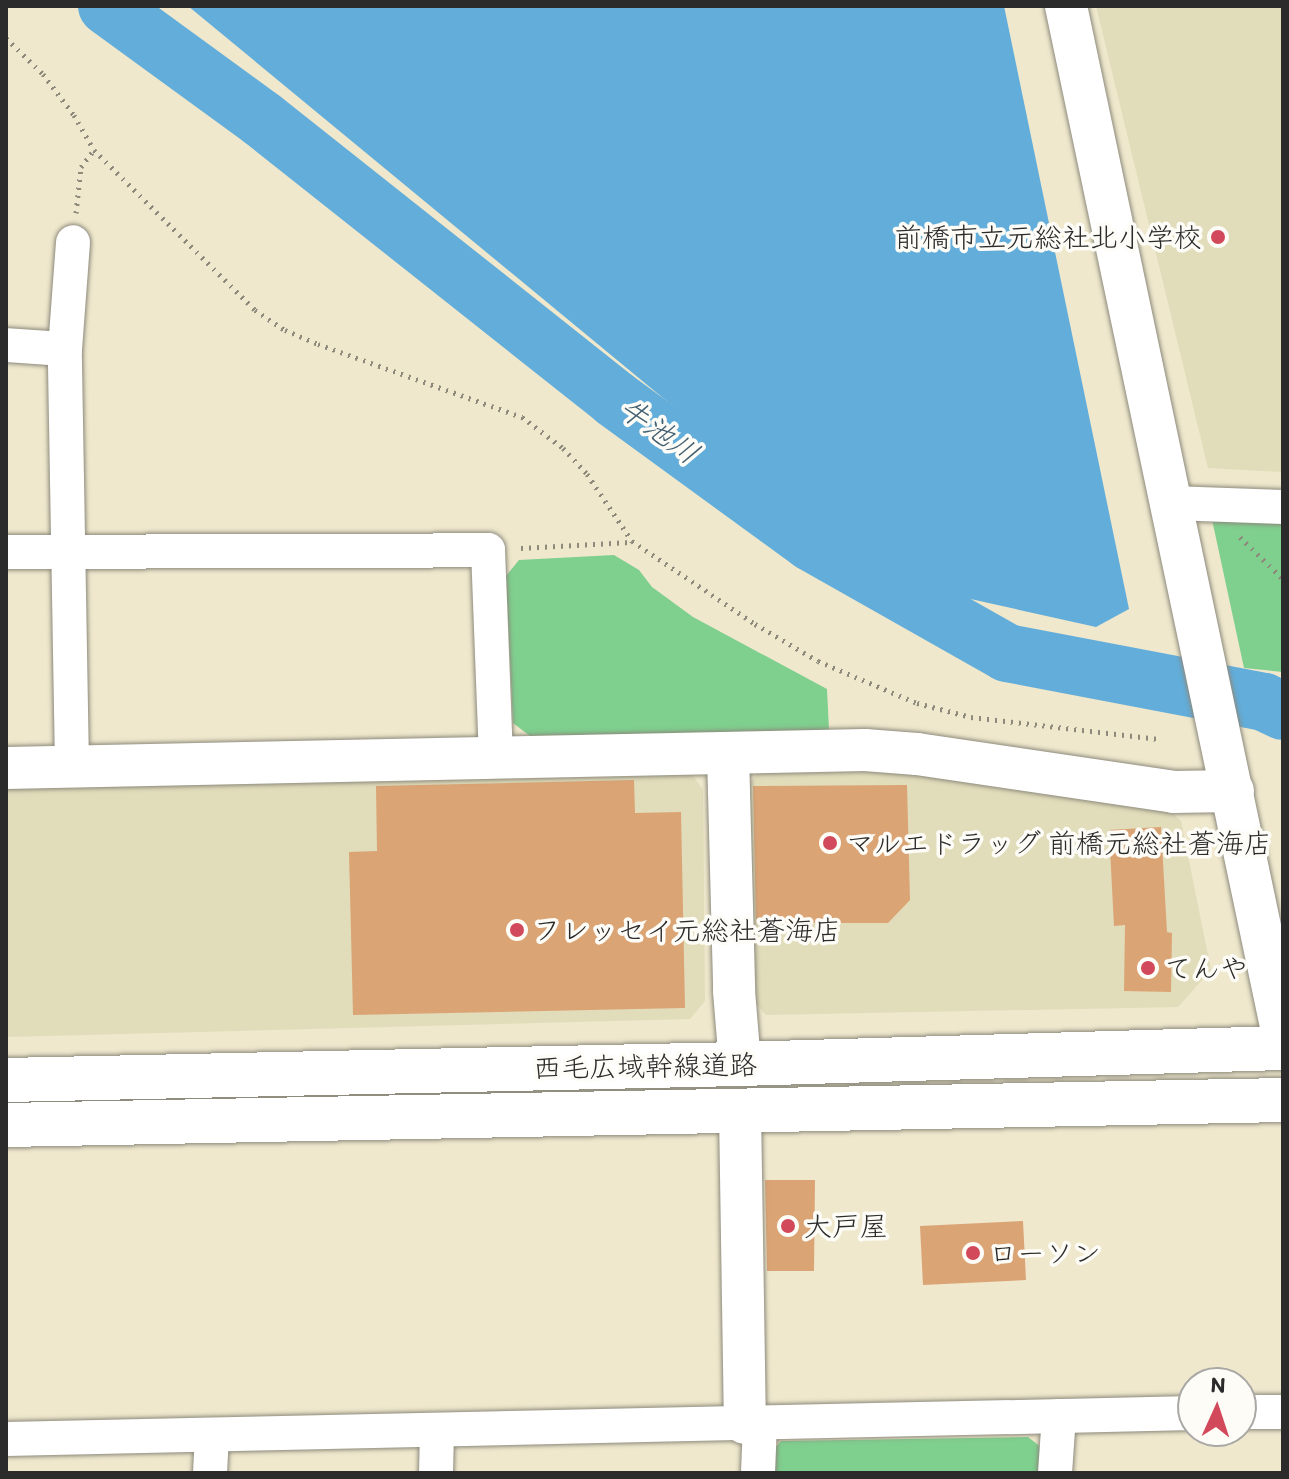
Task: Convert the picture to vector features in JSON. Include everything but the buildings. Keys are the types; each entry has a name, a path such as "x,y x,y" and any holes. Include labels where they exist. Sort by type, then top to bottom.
{"main road":[{"name":"西毛広域幹線道路","path":"6,1080 1283,1048"},
{"name":"西毛広域幹線道路","path":"6,1125 1283,1100"}],"street":[{"path":"1066,6 1283,1036"},
{"path":"72,766 65,349 73,242"},
{"path":"6,345 65,349"},
{"path":"1171,503 1283,507"},
{"path":"6,552 488,550 496,758"},
{"path":"6,768 897,752 1173,792 1233,791"},
{"path":"728,754 734,991 740,1064"},
{"path":"740,1111 752,1423 758,1473"},
{"path":"1257,1412 1283,1412"},
{"path":"6,1439 1177,1413"},
{"path":"1055,1473 1059,1416"},
{"path":"436,1473 437,1431"},
{"path":"210,1473 212,1435"}],"path":[{"path":"6,38 51,84 94,150 255,310 285,330 522,417 544,432 587,474 632,541 729,608 806,654 917,703 971,717 1159,739"},
{"path":"73,242 81,167 94,150"},
{"path":"1236,504 1240,538 1283,579"},
{"path":"488,550 632,541"}],"shaded area":[{"name":"前橋市立元総社北小学校","path":"1096,6 1283,6 1283,472 1208,468"},
{"path":"689,770 703,790 705,1001 690,1019 6,1037 6,786"},
{"path":"893,772 1169,810 1181,821 1211,970 1178,1007 766,1015 751,998 746,788 758,773"}],"green space":[{"path":"1211,515 1283,519 1283,672 1244,668"},
{"path":"614,555 639,570 652,587 693,617 827,689 829,730 530,736 513,723 506,576 519,560"},
{"path":"1028,1437 1046,1451 1045,1473 767,1473 767,1457 781,1441"}],"water":[{"path":"188,6 1004,6 1129,609 1096,627 957,596 819,519 663,398"}],"waterway":[{"name":"牛池川","path":"107,6 262,119 615,399 811,542 1007,653 1264,702 1283,711"}],"place":[{"name":"前橋市立元総社北小学校","path":"1218,237"},
{"name":"マルエドラッグ 前橋元総社蒼海店","path":"830,843"},
{"name":"フレッセイ元総社蒼海店","path":"517,930"},
{"name":"てんや","path":"1148,968"},
{"name":"大戸屋","path":"788,1226"},
{"name":"ローソン","path":"973,1253"}]}
